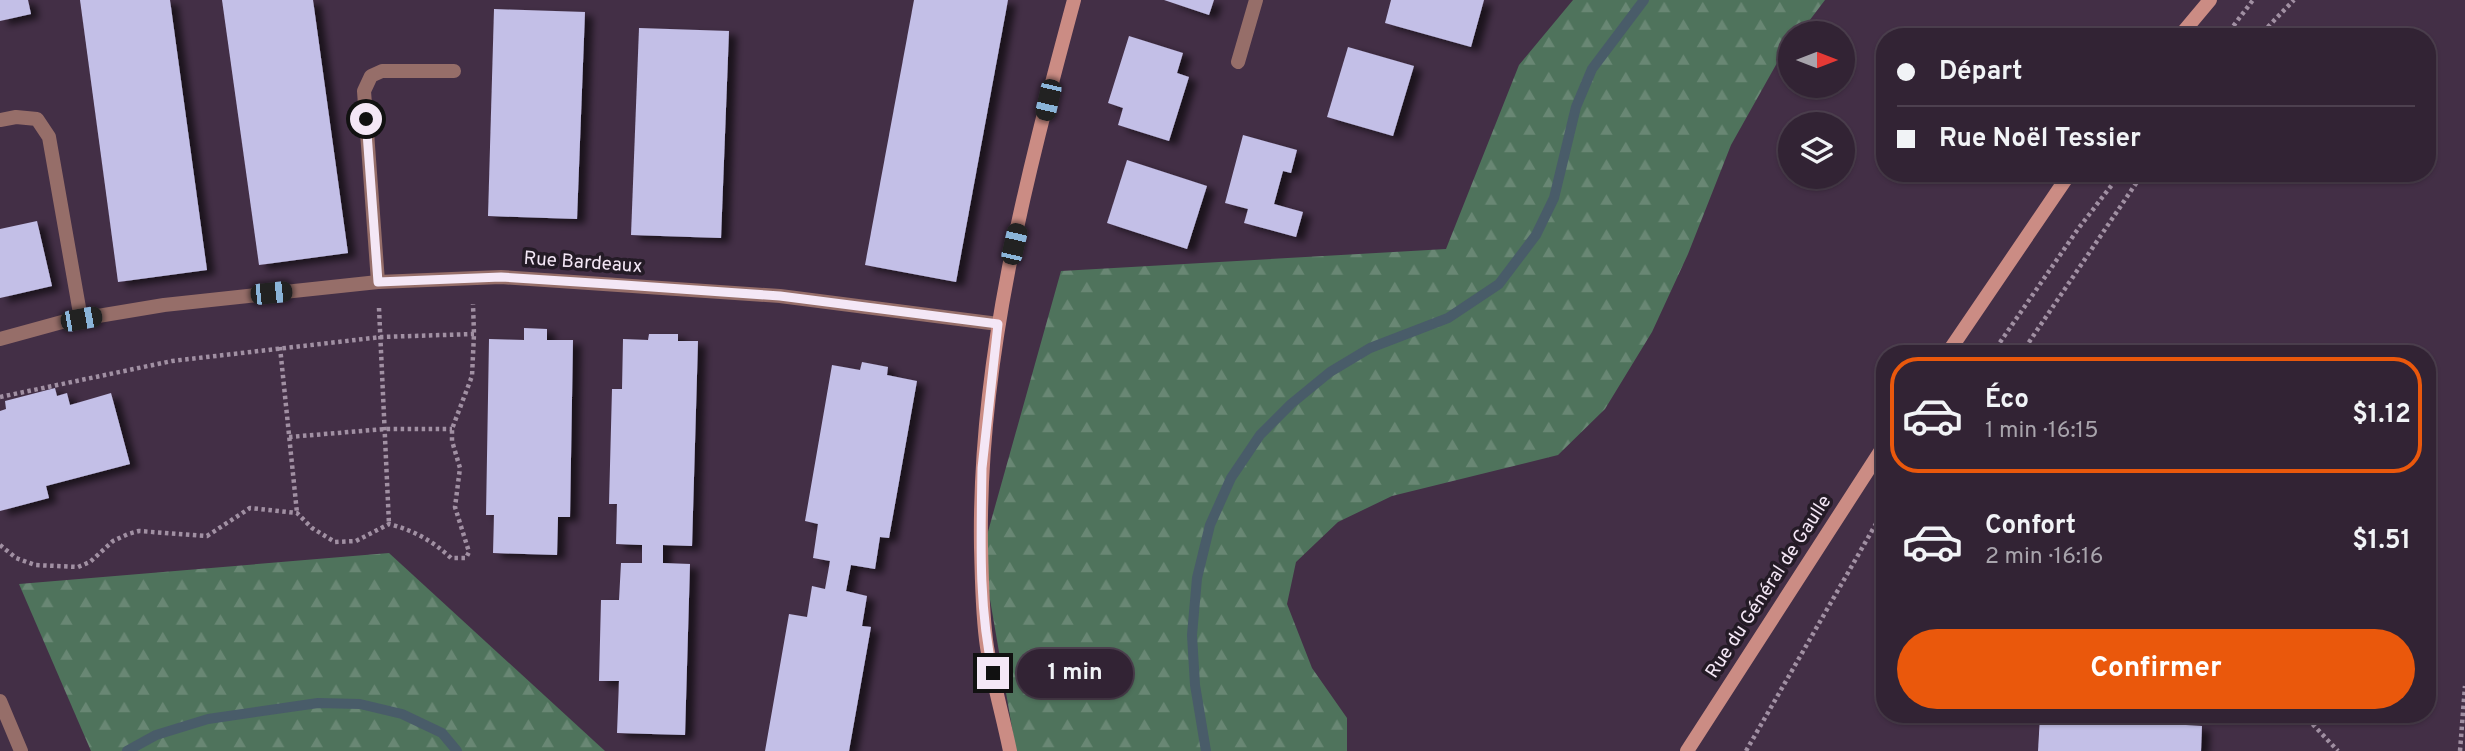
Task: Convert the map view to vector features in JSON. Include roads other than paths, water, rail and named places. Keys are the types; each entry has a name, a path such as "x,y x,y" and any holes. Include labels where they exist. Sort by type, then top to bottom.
{"street":[{"path":"1010,751 987,647 982,594 982,468 998,324 1048,100 1074,0"},
{"path":"1238,62 1256,0"},
{"path":"2187,28 2210,0"},
{"path":"378,282 365,92 371,76 382,71 454,71"},
{"path":"0,120 16,117 37,120 49,137 81,319"},
{"path":"1953,345 2064,182"},
{"name":"Rue Bardeaux","path":"0,339 81,319 164,305 378,282 501,277 780,296 998,324"},
{"name":"Rue du Général de Gaulle","path":"1687,751 1876,458"},
{"path":"0,701 19,744"}],"waterway":[{"path":"1206,751 1195,685 1192,635 1197,578 1210,525 1231,478 1260,435 1291,404 1330,372 1370,348 1448,318 1499,284 1536,235 1554,198 1576,107 1592,69 1644,0"},
{"path":"127,751 156,735 208,719 318,703 360,704 402,714 442,733 457,751"}]}
